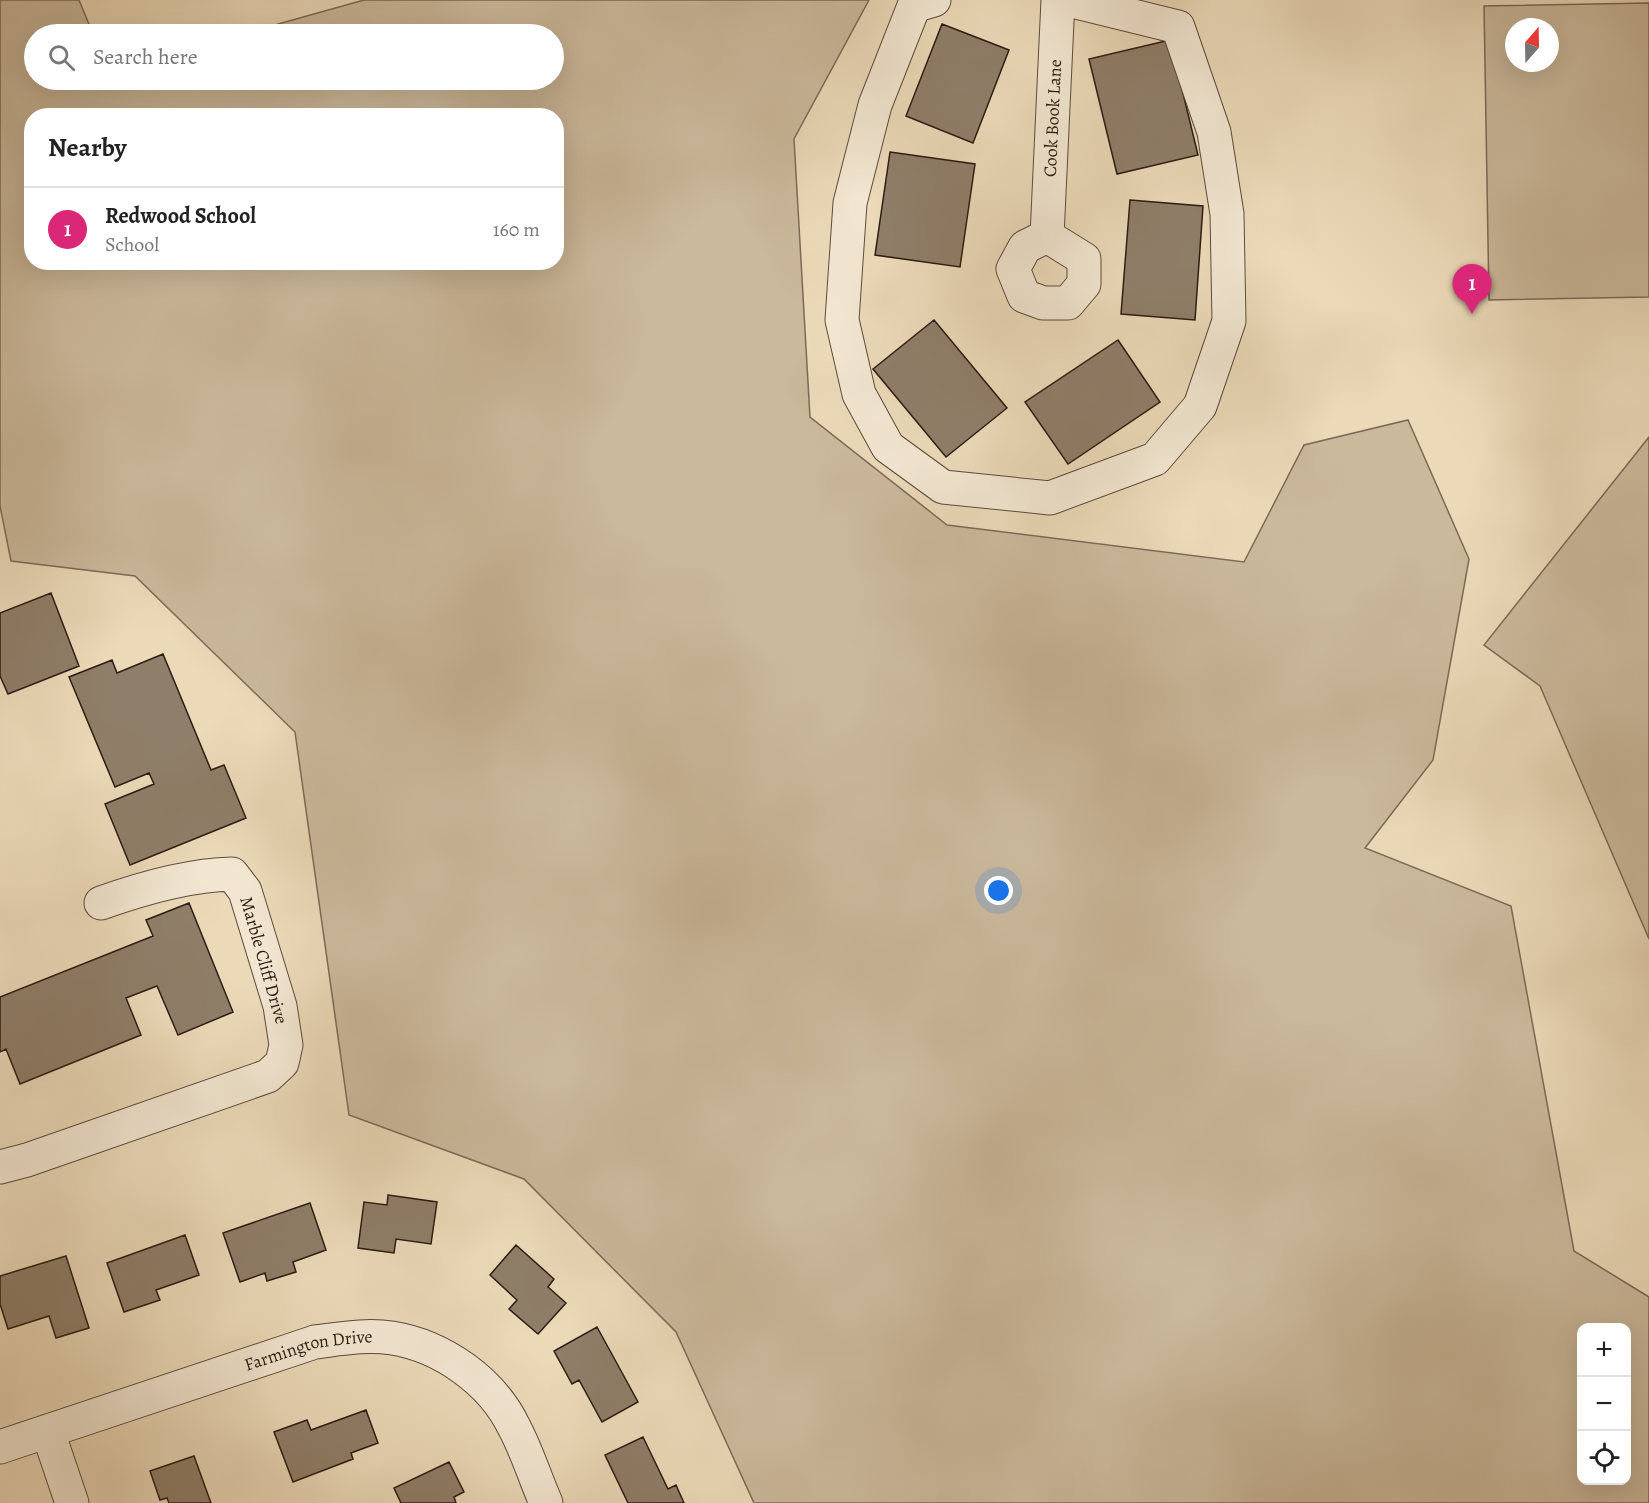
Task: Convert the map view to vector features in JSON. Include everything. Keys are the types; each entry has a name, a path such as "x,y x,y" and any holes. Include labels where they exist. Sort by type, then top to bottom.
{"street":[{"path":"934,0 914,6 875,105 850,203 842,320 844,331 859,394 888,447 943,488 1050,498 1155,459 1200,406 1229,321 1227,214 1214,132 1178,27 1068,0"},
{"name":"Cook Book Lane","path":"1047,236 1058,0"},
{"name":"Marble Cliff Drive","path":"0,1167 38,1156 268,1076 282,1063 286,1045 280,1006 245,891 232,874 207,874 129,893 101,903"},
{"name":"Farmington Drive","path":"0,1447 315,1342 359,1336 392,1338 420,1346 451,1361 475,1377 514,1425 546,1503"},
{"path":"48,1432 72,1503"}],"shaded area":[{"path":"0,0 79,0 89,24 24,24 24,90 564,90 564,24 278,24 364,0 869,0 794,139 810,417 947,525 1244,562 1304,445 1408,420 1469,559 1433,760 1365,848 1511,906 1574,1251 1649,1297 1649,1503 754,1503 676,1332 524,1179 349,1115 295,732 135,576 11,561 0,506"},
{"path":"1649,3 1649,297 1489,300 1484,6"},
{"path":"1649,437 1649,939 1540,686 1484,645"}],"building":[{"path":"942,24 1009,50 973,143 906,116"},
{"path":"1170,40 1198,155 1117,174 1089,59"},
{"path":"890,152 975,164 960,267 875,255"},
{"path":"1130,200 1203,206 1195,320 1121,314"},
{"path":"934,320 1007,408 946,457 873,369"},
{"path":"1118,340 1160,402 1068,464 1025,402"},
{"path":"51,593 79,666 8,694 0,676 0,613"},
{"path":"163,654 211,770 224,765 246,818 130,865 105,804 154,784 149,773 115,787 69,677 112,660 117,673"},
{"path":"189,903 233,1012 178,1035 157,986 126,998 141,1035 20,1084 6,1049 0,1052 0,997 153,936 146,920"},
{"path":"388,1195 437,1202 431,1244 396,1239 394,1253 358,1248 364,1202 387,1205"},
{"path":"310,1203 326,1250 293,1262 296,1272 267,1281 265,1273 240,1282 223,1233"},
{"path":"185,1235 199,1275 156,1290 160,1300 124,1312 107,1263"},
{"path":"516,1245 554,1279 548,1287 566,1303 538,1334 509,1309 517,1300 490,1275"},
{"path":"66,1256 89,1328 56,1338 49,1316 8,1329 0,1304 0,1276"},
{"path":"597,1327 638,1402 602,1422 579,1380 572,1384 554,1351"},
{"path":"366,1410 378,1443 351,1453 353,1459 293,1482 274,1432 307,1420 311,1430"},
{"path":"643,1437 668,1489 676,1485 684,1503 628,1503 605,1455"},
{"path":"194,1456 211,1503 169,1503 167,1498 160,1500 150,1471"},
{"path":"449,1462 464,1492 454,1497 456,1503 401,1503 394,1488"}],"place":[{"name":"Redwood School","path":"1472,314"}]}
